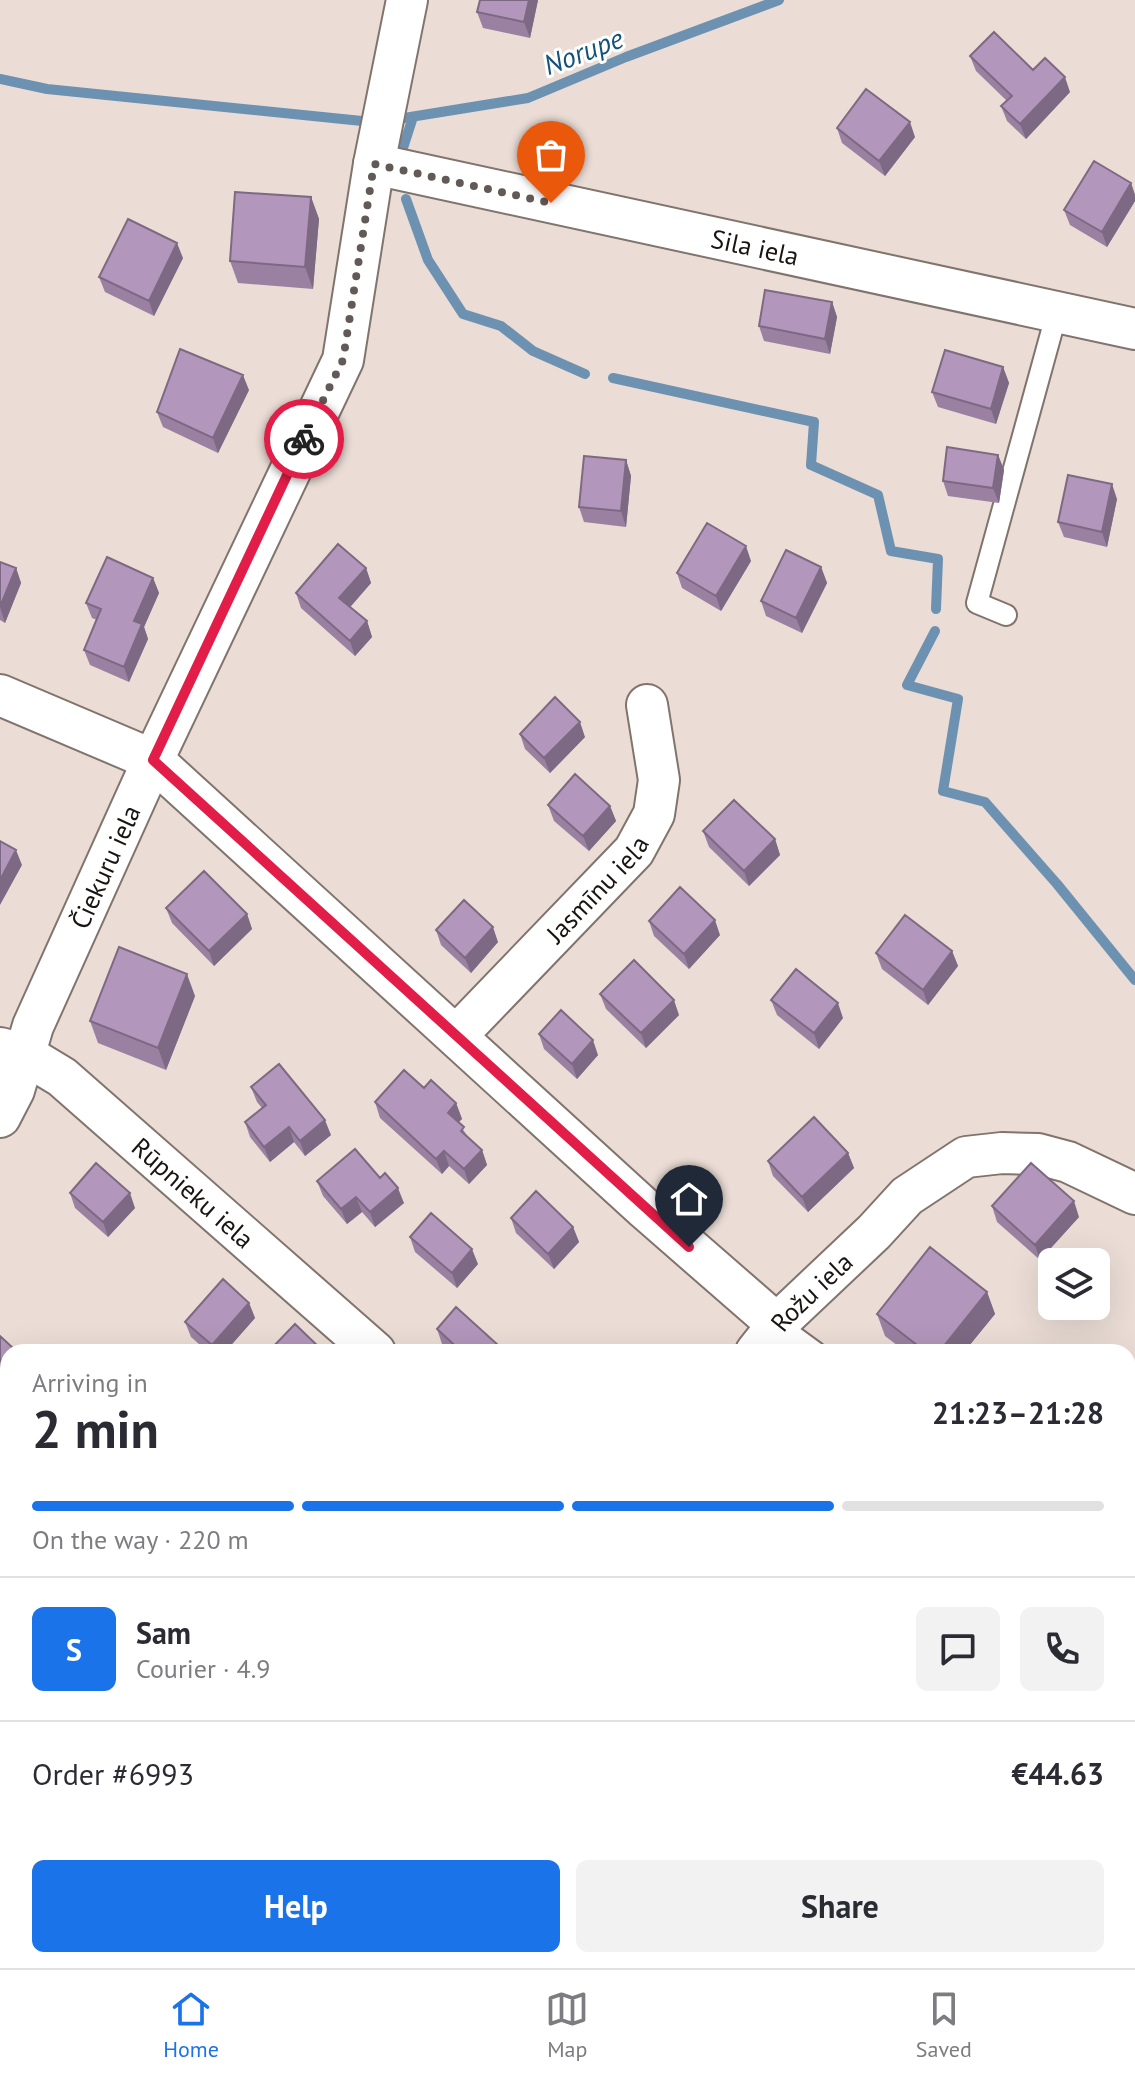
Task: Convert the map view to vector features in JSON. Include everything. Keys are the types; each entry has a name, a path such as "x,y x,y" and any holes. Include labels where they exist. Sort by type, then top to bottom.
{"street":[{"name":"Čiekuru iela","path":"0,1117 14,1090 12,1051 33,1026 153,760 343,360 374,164 407,0"},
{"name":"Sila iela","path":"374,164 1135,329"},
{"name":"Rožu iela","path":"0,695 153,760 645,1209 767,1338 907,1196 966,1157 1002,1153 1038,1154 1068,1162 1135,1194"},
{"name":"Jasmīnu iela","path":"456,1036 634,851 654,814 659,780 647,705"},
{"name":"Rūpnieku iela","path":"12,1051 62,1077 366,1344"}],"lane":[{"path":"1006,615 977,603 1057,312"},
{"path":"767,1338 788,1344"}],"building":[{"path":"480,0 529,0 524,22 477,12"},
{"path":"994,32 1033,70 1045,58 1065,77 1020,124 1001,106 1012,96 970,56"},
{"path":"866,89 910,122 879,161 837,128"},
{"path":"1094,161 1131,183 1102,232 1064,210"},
{"path":"235,192 311,197 305,267 230,261"},
{"path":"128,219 177,243 149,301 99,277"},
{"path":"765,290 832,302 825,339 759,326"},
{"path":"180,349 243,375 213,438 157,412"},
{"path":"945,350 1003,367 991,409 932,392"},
{"path":"947,447 998,455 993,488 943,481"},
{"path":"584,456 626,460 621,511 579,507"},
{"path":"1068,475 1112,484 1102,532 1058,522"},
{"path":"707,523 746,546 716,596 677,573"},
{"path":"338,544 366,568 339,598 367,621 350,641 296,593"},
{"path":"786,550 821,567 796,618 761,601"},
{"path":"107,557 153,578 134,621 142,624 124,667 84,650 101,609 86,603"},
{"path":"0,562 16,568 0,607"},
{"path":"555,697 580,722 544,758 520,734"},
{"path":"575,774 610,806 583,836 548,805"},
{"path":"734,800 775,839 744,871 703,831"},
{"path":"0,841 16,850 0,880"},
{"path":"204,871 247,914 209,951 166,908"},
{"path":"680,887 715,920 684,954 649,921"},
{"path":"464,900 493,927 465,958 436,930"},
{"path":"905,915 952,951 923,990 876,953"},
{"path":"119,947 187,974 158,1048 90,1021"},
{"path":"634,960 674,1000 641,1033 600,994"},
{"path":"796,969 838,1003 814,1033 771,1000"},
{"path":"561,1010 593,1040 572,1064 539,1034"},
{"path":"279,1064 325,1120 300,1141 289,1127 264,1147 245,1122 266,1105 251,1087"},
{"path":"404,1070 424,1088 431,1080 456,1103 448,1113 464,1127 461,1131 482,1150 464,1169 444,1151 436,1159 375,1102"},
{"path":"814,1117 848,1153 802,1197 768,1161"},
{"path":"355,1149 380,1178 385,1173 398,1188 370,1212 356,1197 341,1209 317,1181"},
{"path":"96,1163 130,1193 103,1222 70,1193"},
{"path":"1031,1163 1074,1201 1035,1245 992,1206"},
{"path":"536,1191 573,1227 548,1254 511,1218"},
{"path":"431,1213 472,1249 452,1273 410,1237"},
{"path":"930,1247 987,1292 945,1344 916,1344 877,1314"},
{"path":"223,1279 249,1303 213,1344 185,1322"},
{"path":"456,1307 497,1344 453,1344 437,1329"},
{"path":"295,1324 316,1344 276,1344"}],"waterway":[{"name":"Norupe","path":"398,119 528,98 626,57 779,0"},
{"name":"Norupe","path":"0,79 47,89 362,121"},
{"path":"403,148 413,117"},
{"path":"406,199 428,260 463,314 501,326 533,351 585,374"},
{"path":"613,378 814,422 811,465 878,495 891,551 938,559 936,609"},
{"path":"935,631 907,685 958,699 943,791 985,802 1135,980"}],"way so far":[{"path":"304,439 343,360 374,164 551,203"}],"route":[{"path":"304,439 153,760 689,1247"}]}
